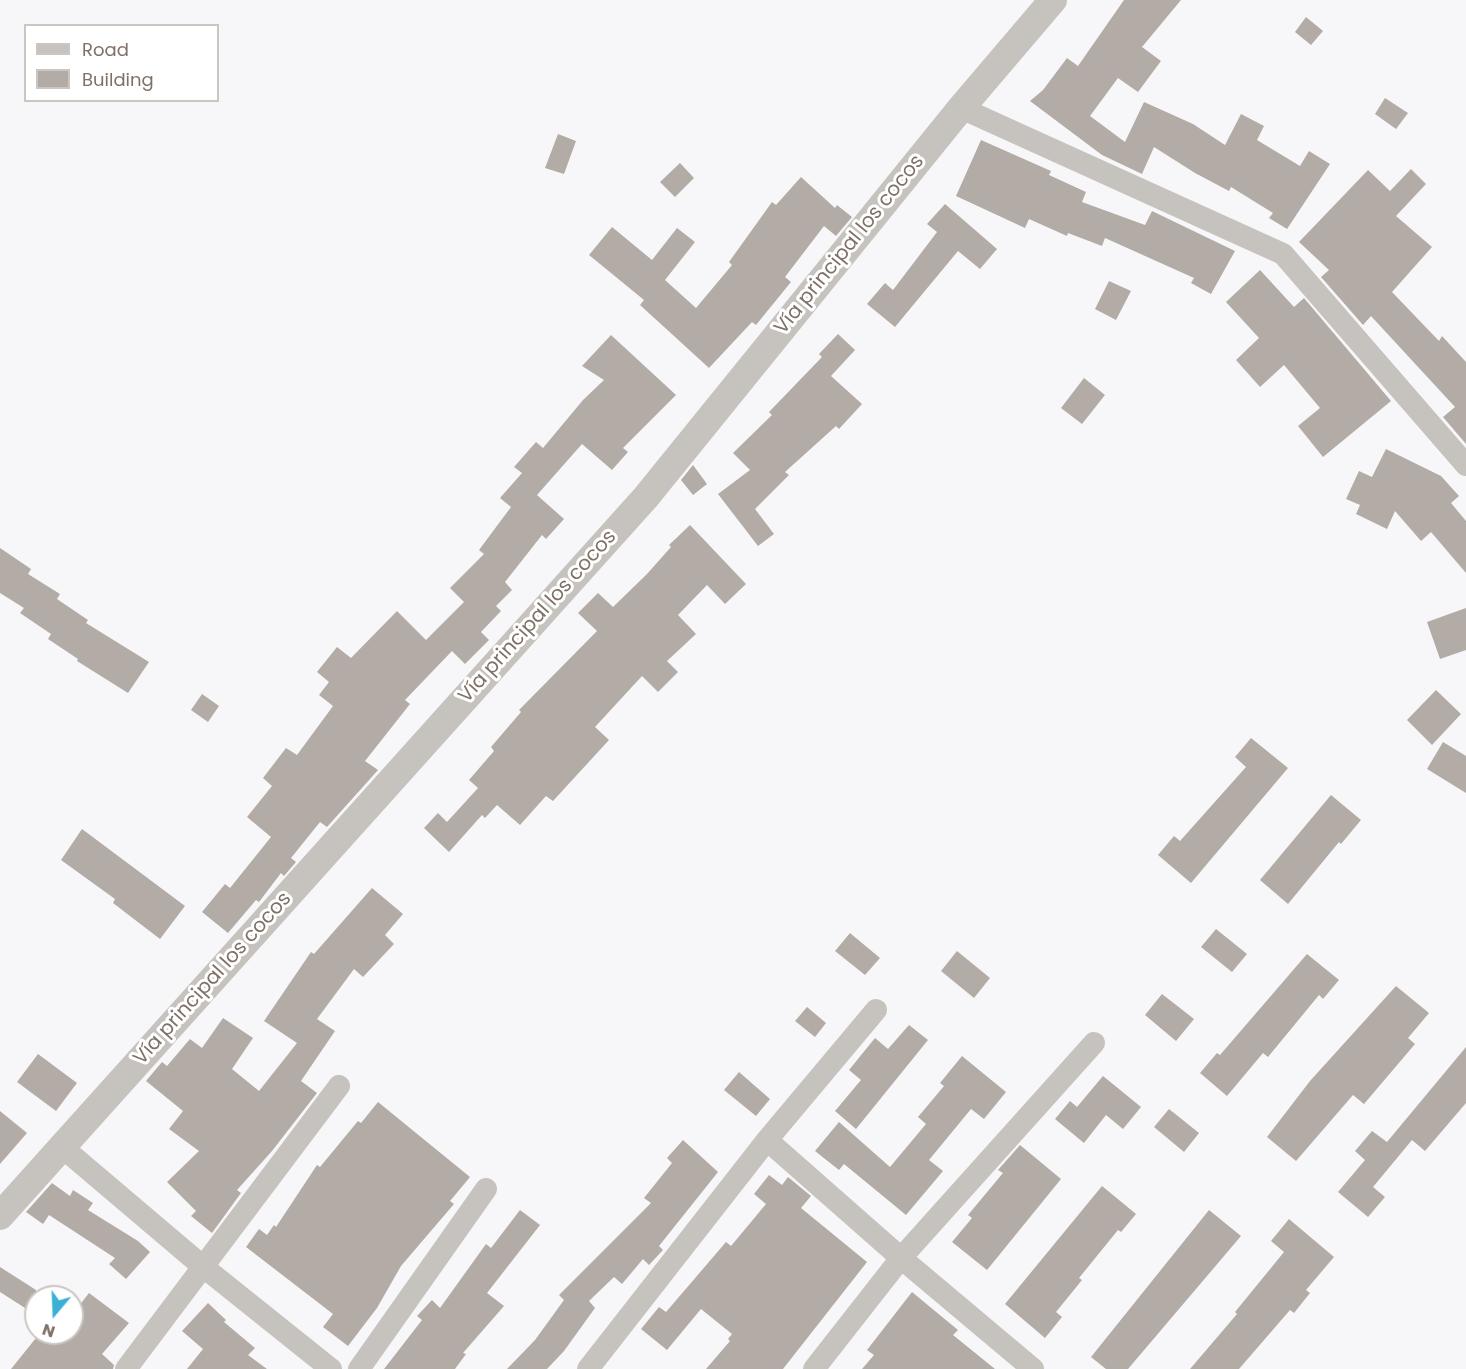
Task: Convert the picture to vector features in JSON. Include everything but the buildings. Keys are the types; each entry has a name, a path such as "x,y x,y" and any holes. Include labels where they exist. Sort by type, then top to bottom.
{"street":[{"name":"Vía principal los cocos","path":"0,1216 646,497 961,108 1053,0"},
{"path":"961,108 1283,254 1466,465"},
{"path":"588,1369 767,1140 876,1010"},
{"path":"814,1369 901,1258 1094,1043"},
{"path":"126,1369 201,1265 339,1086"},
{"path":"767,1140 901,1258 1033,1369"},
{"path":"62,1147 201,1265 331,1369"},
{"path":"359,1369 486,1189"}]}
